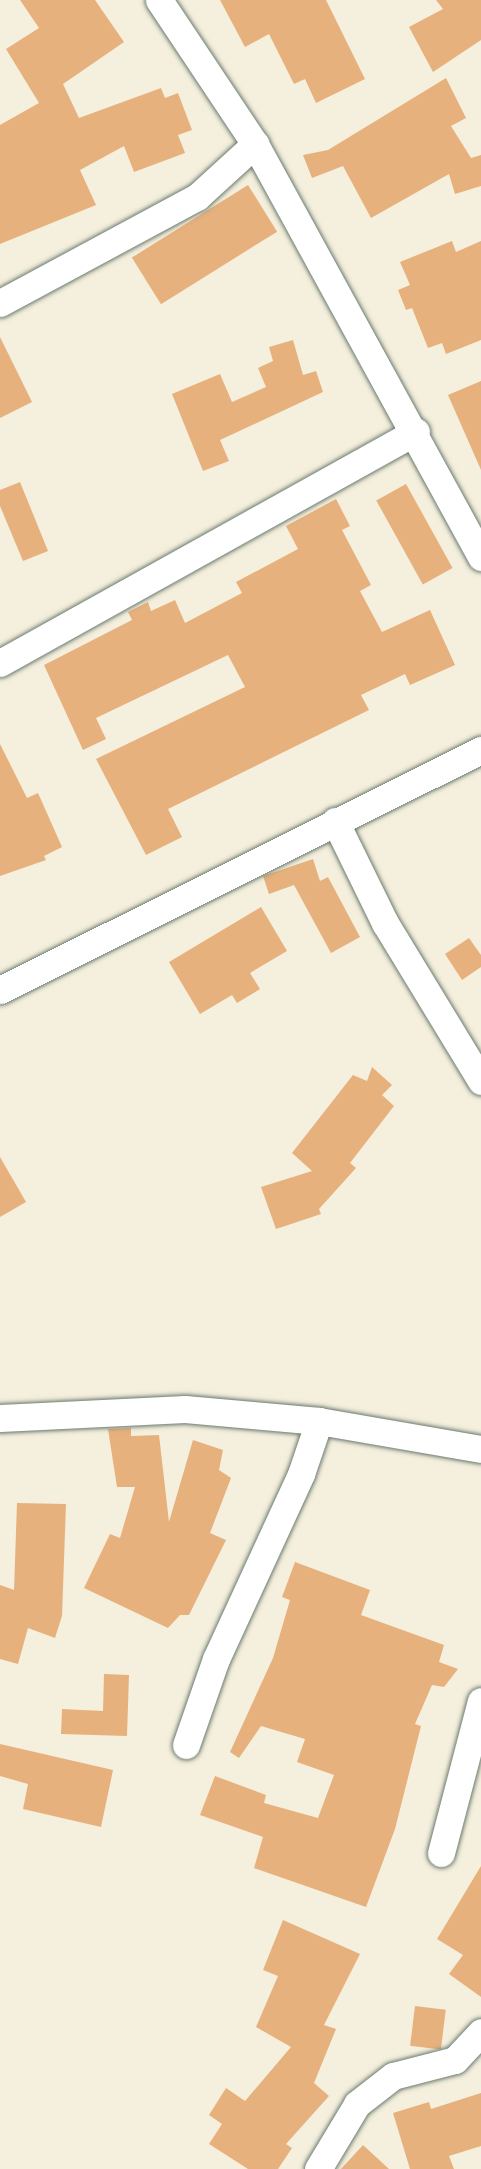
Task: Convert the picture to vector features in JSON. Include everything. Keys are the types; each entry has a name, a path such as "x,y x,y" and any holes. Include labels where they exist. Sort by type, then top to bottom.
{"street":[{"path":"159,0 255,144 416,431 481,557"},
{"path":"0,303 197,197 255,144"},
{"path":"0,663 416,431"},
{"path":"0,990 334,820 481,750"},
{"path":"334,820 385,923 481,1081"},
{"path":"0,1418 151,1409 319,1421 481,1449"},
{"path":"186,1745 216,1659 302,1474 319,1421"},
{"path":"441,1852 481,1701"},
{"path":"318,2169 357,2104 393,2076 455,2060 481,2032"}],"building":[{"path":"20,0 95,0 124,42 63,84 79,118 161,88 165,98 178,93 192,130 178,135 185,153 134,172 124,146 80,170 96,205 0,244 0,125 39,103 6,49 39,28"},
{"path":"220,0 326,0 365,79 316,103 305,79 294,84 269,34 245,47"},
{"path":"436,0 481,0 481,40 433,72 409,27 443,9"},
{"path":"446,78 466,118 451,126 471,158 481,155 481,186 455,194 449,174 371,218 343,166 312,178 303,155 328,150"},
{"path":"248,185 277,232 161,304 132,258"},
{"path":"452,241 456,252 481,241 481,340 446,354 442,343 428,348 412,308 406,310 398,290 410,285 400,262"},
{"path":"0,337 32,402 0,418"},
{"path":"293,340 303,375 316,371 323,392 220,440 229,461 203,471 172,394 220,374 232,402 266,387 258,368 273,361 269,347"},
{"path":"481,381 481,470 448,395"},
{"path":"20,482 48,551 23,561 0,506 0,490"},
{"path":"406,484 453,568 423,584 376,500"},
{"path":"336,499 350,526 342,530 371,585 360,591 382,632 430,610 455,665 410,685 405,674 361,695 369,710 168,809 182,837 146,855 96,759 245,687 228,655 96,718 106,739 83,750 44,665 132,620 128,612 148,602 151,611 175,600 185,623 242,593 236,582 298,549 286,526"},
{"path":"0,744 27,798 38,793 62,847 44,856 46,860 0,876"},
{"path":"313,859 320,881 328,877 360,937 331,953 294,885 269,894 263,876"},
{"path":"261,907 287,951 250,973 260,989 237,1003 232,995 200,1014 169,962"},
{"path":"469,938 481,955 481,967 462,980 445,954"},
{"path":"372,1067 392,1085 382,1095 394,1106 350,1163 356,1168 319,1209 321,1214 276,1229 261,1187 312,1171 292,1153 353,1075 367,1081"},
{"path":"0,1157 26,1202 0,1217"},
{"path":"131,1428 131,1436 159,1435 169,1522 193,1440 223,1450 219,1470 231,1478 210,1533 226,1540 189,1615 180,1615 168,1628 84,1588 110,1534 120,1538 135,1487 117,1487 108,1429"},
{"path":"17,1503 66,1504 62,1616 55,1638 28,1628 18,1664 0,1659 0,1585 14,1590"},
{"path":"295,1562 370,1590 361,1615 444,1645 439,1662 458,1669 444,1687 432,1685 415,1724 421,1726 395,1829 366,1907 254,1868 263,1837 200,1815 215,1776 266,1795 264,1803 318,1818 334,1775 297,1762 305,1739 261,1726 239,1758 230,1752 273,1658 290,1600 282,1597"},
{"path":"104,1674 129,1675 127,1736 61,1734 62,1709 103,1711"},
{"path":"0,1744 113,1770 101,1827 23,1809 28,1784 0,1776"},
{"path":"481,1866 481,1997 449,1974 463,1955 437,1939"},
{"path":"283,1920 360,1954 324,2025 336,2029 314,2083 329,2096 286,2144 292,2148 278,2169 248,2169 209,2144 222,2124 209,2115 226,2088 245,2101 291,2047 256,2027 278,1976 263,1970"},
{"path":"415,2006 446,2010 441,2049 410,2046"},
{"path":"481,2093 481,2146 449,2156 454,2169 410,2169 393,2113 429,2102 431,2109"},
{"path":"363,2145 389,2169 341,2169"}]}
